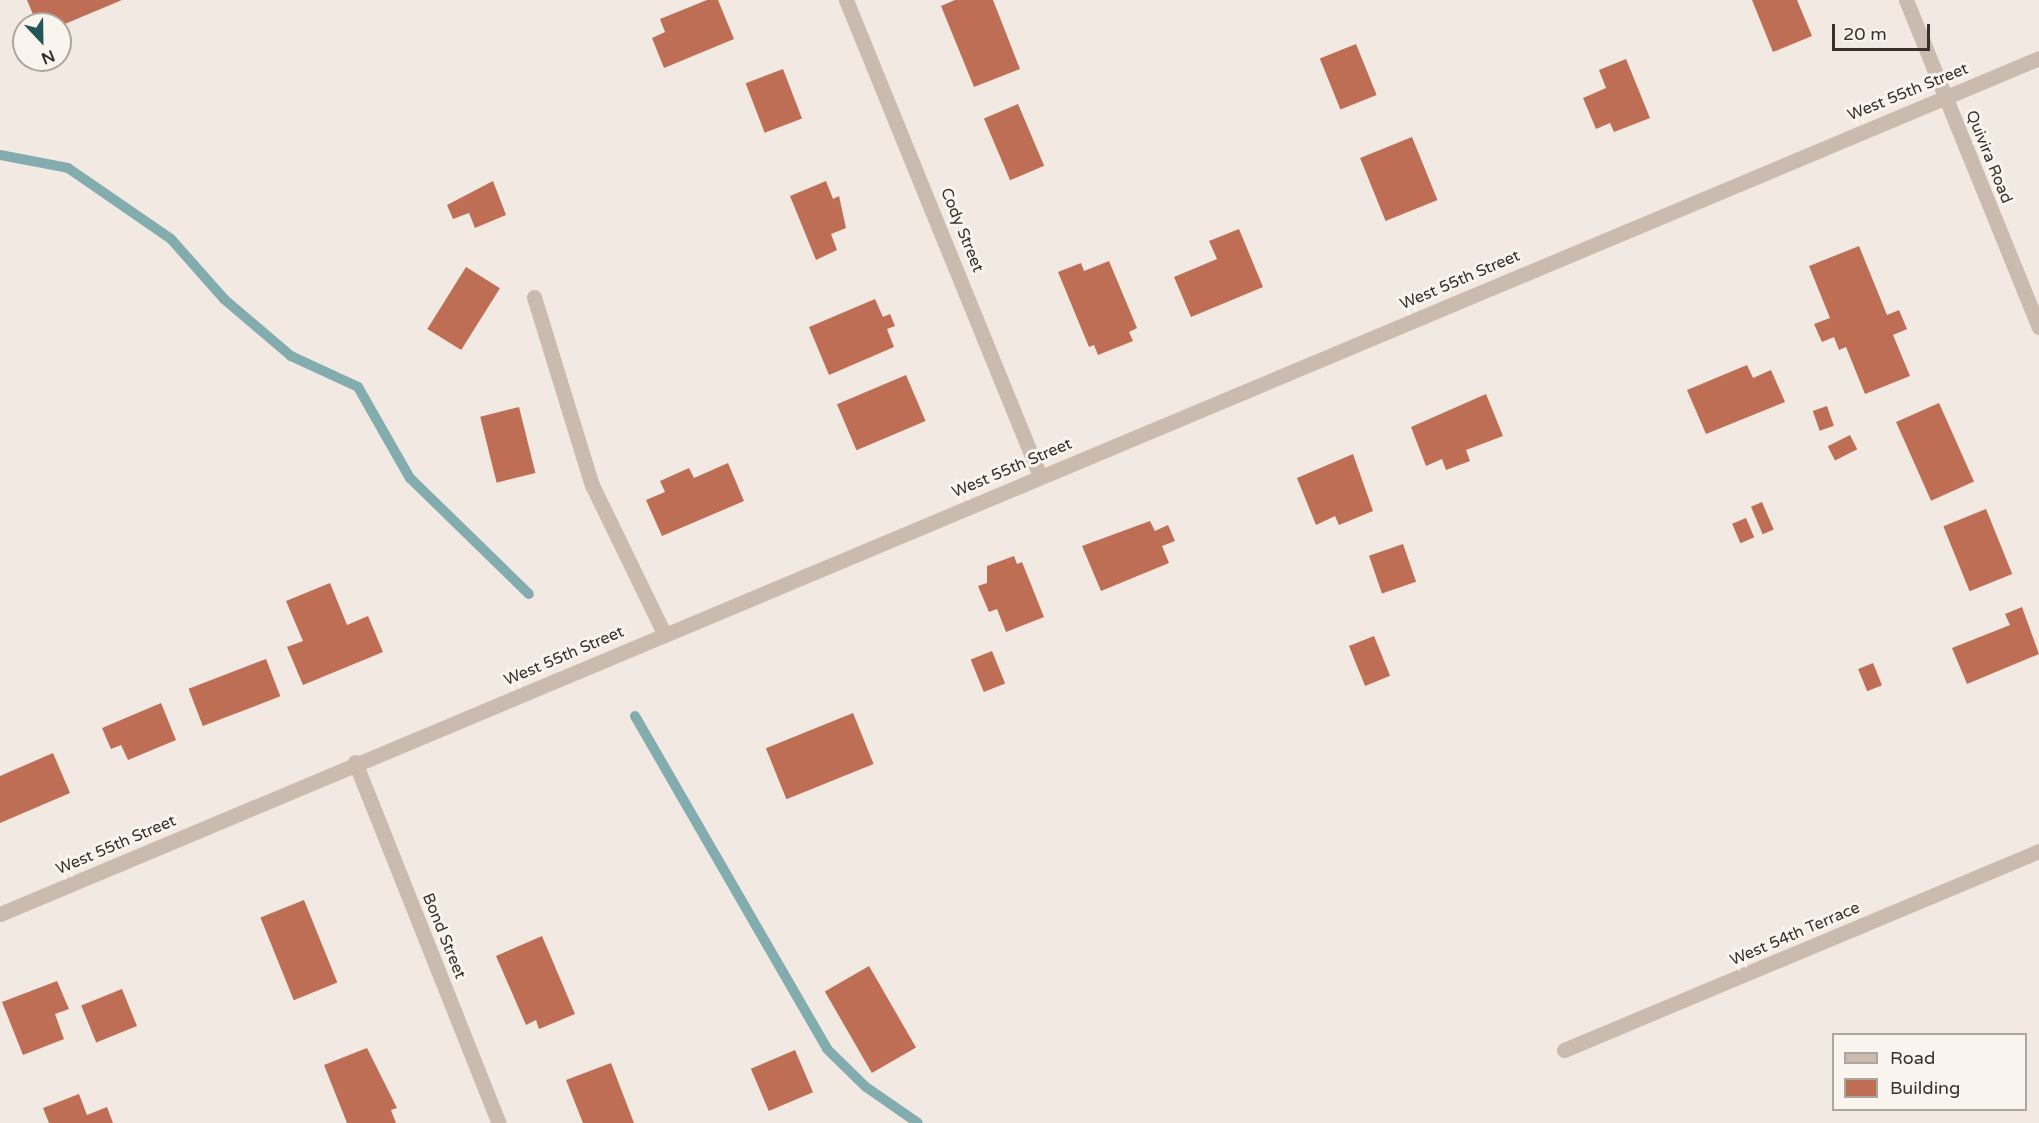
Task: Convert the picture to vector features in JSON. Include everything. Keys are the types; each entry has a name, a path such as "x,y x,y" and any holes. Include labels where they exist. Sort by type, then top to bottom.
{"street":[{"name":"Cody Street","path":"846,0 1040,476"},
{"name":"Quivira Road","path":"1906,0 2039,327"},
{"name":"West 55th Street","path":"0,914 355,762 1945,95 2039,58"},
{"path":"534,297 592,486 664,633"},
{"name":"Bond Street","path":"355,762 498,1123"},
{"name":"West 54th Terrace","path":"1564,1050 2039,851"}],"building":[{"path":"27,0 122,0 72,21 72,12 32,12"},
{"path":"707,0 718,0 734,39 664,68 652,38 665,32 660,19"},
{"path":"955,0 993,0 1020,69 974,87 941,6"},
{"path":"1752,0 1797,0 1812,36 1773,52"},
{"path":"1356,44 1377,95 1340,110 1320,59"},
{"path":"1626,59 1650,118 1614,132 1610,123 1596,129 1583,98 1606,88 1599,70"},
{"path":"783,69 802,118 765,133 746,83"},
{"path":"1018,104 1044,166 1010,180 984,118"},
{"path":"1412,137 1437,200 1386,221 1360,158"},
{"path":"493,181 506,215 475,228 469,213 453,219 447,205"},
{"path":"826,181 833,199 839,196 846,228 831,234 837,250 816,260 790,196"},
{"path":"1239,229 1263,287 1191,317 1174,277 1217,259 1209,241"},
{"path":"1859,246 1887,315 1899,310 1907,329 1893,335 1910,376 1865,394 1846,347 1839,350 1834,337 1822,342 1814,324 1830,318 1809,266"},
{"path":"1109,261 1137,328 1129,332 1133,341 1098,355 1094,345 1089,347 1058,272 1081,263 1084,271"},
{"path":"466,267 500,288 461,350 427,329"},
{"path":"875,299 883,317 890,314 895,326 887,329 894,347 829,375 809,327"},
{"path":"1747,365 1753,378 1771,370 1785,402 1706,434 1687,390"},
{"path":"906,375 926,421 856,450 837,404"},
{"path":"1486,394 1503,436 1466,450 1470,461 1446,470 1442,459 1426,466 1411,427"},
{"path":"1939,403 1974,482 1931,501 1896,422"},
{"path":"1827,406 1834,426 1820,431 1813,411"},
{"path":"519,407 535,473 497,483 480,417"},
{"path":"1850,435 1857,449 1835,461 1828,446"},
{"path":"1353,454 1373,511 1339,525 1335,516 1316,525 1297,478"},
{"path":"728,463 744,501 662,536 646,500 665,492 660,481 689,468 694,478"},
{"path":"1762,502 1774,530 1763,534 1751,507"},
{"path":"1986,509 2012,574 1970,591 1943,526"},
{"path":"1746,518 1754,537 1740,543 1732,524"},
{"path":"1150,521 1155,531 1168,525 1175,541 1162,546 1169,563 1101,591 1082,546"},
{"path":"1403,544 1416,582 1382,594 1369,556"},
{"path":"1014,556 1017,564 1022,562 1044,617 1006,632 997,609 989,612 978,586 987,583 987,566"},
{"path":"330,583 347,625 368,616 383,652 303,685 287,647 303,641 286,601"},
{"path":"2022,607 2039,654 1967,684 1952,648 2010,625 2005,614"},
{"path":"1374,636 1390,676 1365,686 1349,646"},
{"path":"992,651 1005,683 984,692 971,660"},
{"path":"266,659 280,696 203,726 189,689"},
{"path":"1873,663 1882,685 1867,691 1858,669"},
{"path":"161,703 176,740 128,760 121,745 111,749 102,728"},
{"path":"853,713 874,764 786,799 766,748"},
{"path":"53,753 70,793 0,823 0,776"},
{"path":"304,900 337,983 294,1000 260,918"},
{"path":"542,936 575,1014 539,1029 536,1020 526,1025 496,956"},
{"path":"869,966 916,1047 872,1073 825,992"},
{"path":"57,981 69,1009 55,1014 64,1039 23,1055 2,1002"},
{"path":"122,989 137,1026 96,1043 81,1005"},
{"path":"367,1048 397,1108 391,1110 396,1123 347,1123 324,1065"},
{"path":"795,1050 813,1092 769,1111 751,1069"},
{"path":"611,1063 634,1123 583,1123 566,1080"},
{"path":"79,1094 87,1115 107,1107 113,1123 49,1123 43,1108"}],"waterway":[{"path":"0,155 68,168 171,239 224,299 291,356 358,387 410,478 529,594"},
{"path":"635,716 827,1049 866,1087 918,1123"}]}
